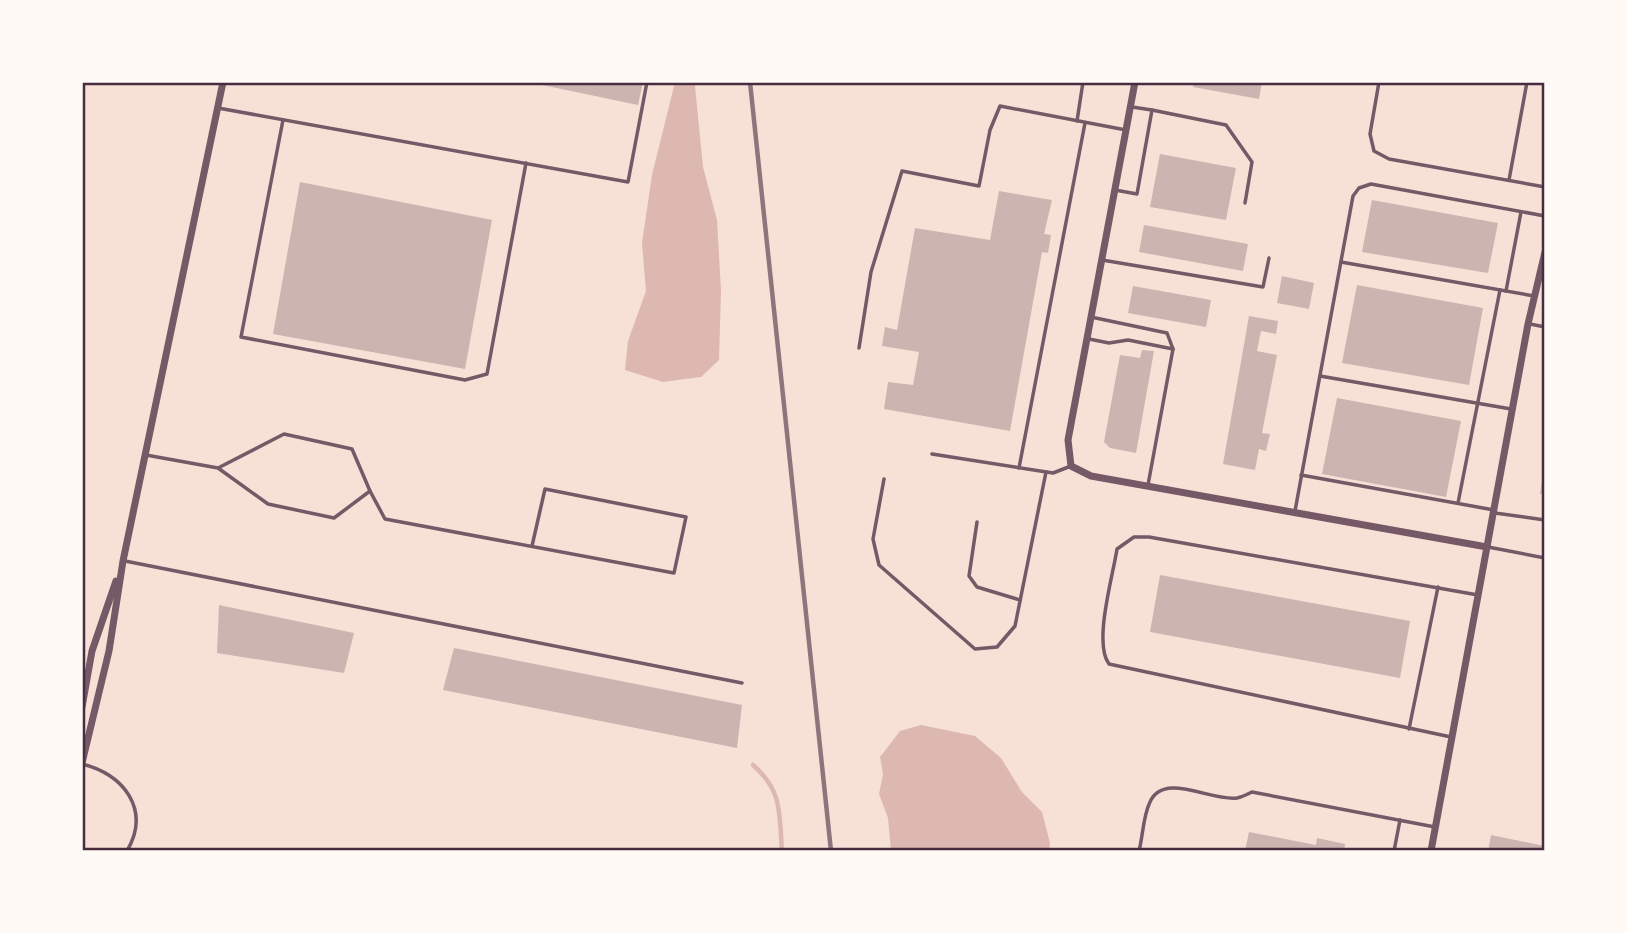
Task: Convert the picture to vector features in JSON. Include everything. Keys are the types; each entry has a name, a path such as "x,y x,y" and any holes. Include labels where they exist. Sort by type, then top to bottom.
{"street":[{"path":"82,764 109,651 123,561 223,82"},
{"path":"1135,82 1068,440 1071,466 1091,476 1487,547"},
{"path":"1431,851 1528,324 1545,252"},
{"path":"82,708 92,651 123,561"}],"lane":[{"path":"218,108 628,182 647,82"},
{"path":"1077,121 1083,82"},
{"path":"1379,82 1370,134 1374,151 1389,159 1545,187"},
{"path":"1509,180 1527,82"},
{"path":"859,348 871,272 902,171 979,186 990,130 1000,106 1126,130"},
{"path":"1131,107 1226,125 1252,162 1245,202"},
{"path":"1115,190 1137,194 1152,110"},
{"path":"283,120 241,337 465,380 487,374 526,163"},
{"path":"1019,468 1085,123"},
{"path":"1294,513 1353,196 1359,188 1371,184 1545,216"},
{"path":"1506,291 1521,212"},
{"path":"1102,260 1264,288 1269,258"},
{"path":"1341,262 1534,296"},
{"path":"1458,503 1500,290"},
{"path":"1091,317 1167,334 1173,349 1147,486"},
{"path":"1528,324 1545,327"},
{"path":"1087,338 1109,343 1128,340 1173,349"},
{"path":"1320,376 1513,409"},
{"path":"218,468 284,435 352,449 370,491 386,519 674,573 686,517 545,489 532,546"},
{"path":"932,454 1054,474 1071,466"},
{"path":"146,455 218,468 268,505 334,518 370,491"},
{"path":"884,479 873,539 879,565 943,624 975,649 997,647 1015,626 1046,472"},
{"path":"1301,475 1545,520"},
{"path":"977,522 969,576 977,587 1020,600"},
{"path":"1452,737 1109,664 1104,657 1102,640 1117,549 1134,537 1149,537 1478,595"},
{"path":"1487,547 1545,558"},
{"path":"123,561 742,683"},
{"path":"1409,729 1438,587"},
{"path":"82,764 112,775 124,786 135,805 137,822 127,851"},
{"path":"1139,851 1150,803 1157,792 1171,788 1222,798 1238,798 1252,792 1436,827"},
{"path":"1394,851 1400,820"}],"shaded area":[{"path":"675,82 693,82 695,86 703,167 717,220 721,290 719,360 701,377 663,382 625,370 628,341 646,291 642,243 652,175"},
{"path":"921,725 975,736 1001,758 1022,792 1042,812 1050,843 1049,851 891,851 888,818 879,794 883,774 880,757 900,731"}],"building":[{"path":"528,82 643,82 638,105"},
{"path":"1194,82 1262,82 1259,99 1193,87"},
{"path":"1160,154 1236,168 1226,220 1150,207"},
{"path":"300,182 492,220 465,369 273,334"},
{"path":"999,191 1052,200 1044,234 1051,235 1048,253 1042,252 1010,431 884,409 888,382 913,385 919,352 882,346 885,327 897,330 915,228 990,240"},
{"path":"1372,200 1498,223 1488,273 1362,252"},
{"path":"1144,225 1248,244 1243,271 1139,252"},
{"path":"1282,276 1314,283 1309,309 1277,303"},
{"path":"1357,285 1483,308 1469,385 1342,363"},
{"path":"1133,286 1211,300 1206,327 1128,313"},
{"path":"1249,316 1278,321 1276,334 1261,331 1257,351 1277,355 1262,433 1270,434 1266,451 1259,449 1255,470 1223,464"},
{"path":"1142,350 1154,351 1136,453 1110,448 1104,442 1120,355 1140,358"},
{"path":"1337,398 1461,421 1446,497 1322,474"},
{"path":"1543,474 1545,494 1540,494"},
{"path":"1160,575 1410,621 1400,678 1150,632"},
{"path":"219,605 354,633 344,673 217,653"},
{"path":"454,648 742,705 737,748 443,690"},
{"path":"1249,832 1316,845 1317,838 1345,844 1344,851 1245,851"},
{"path":"1491,835 1545,846 1545,851 1488,851"}],"waterway":[{"path":"753,765 775,794 782,851"}],"railway":[{"path":"750,82 831,851"}]}
